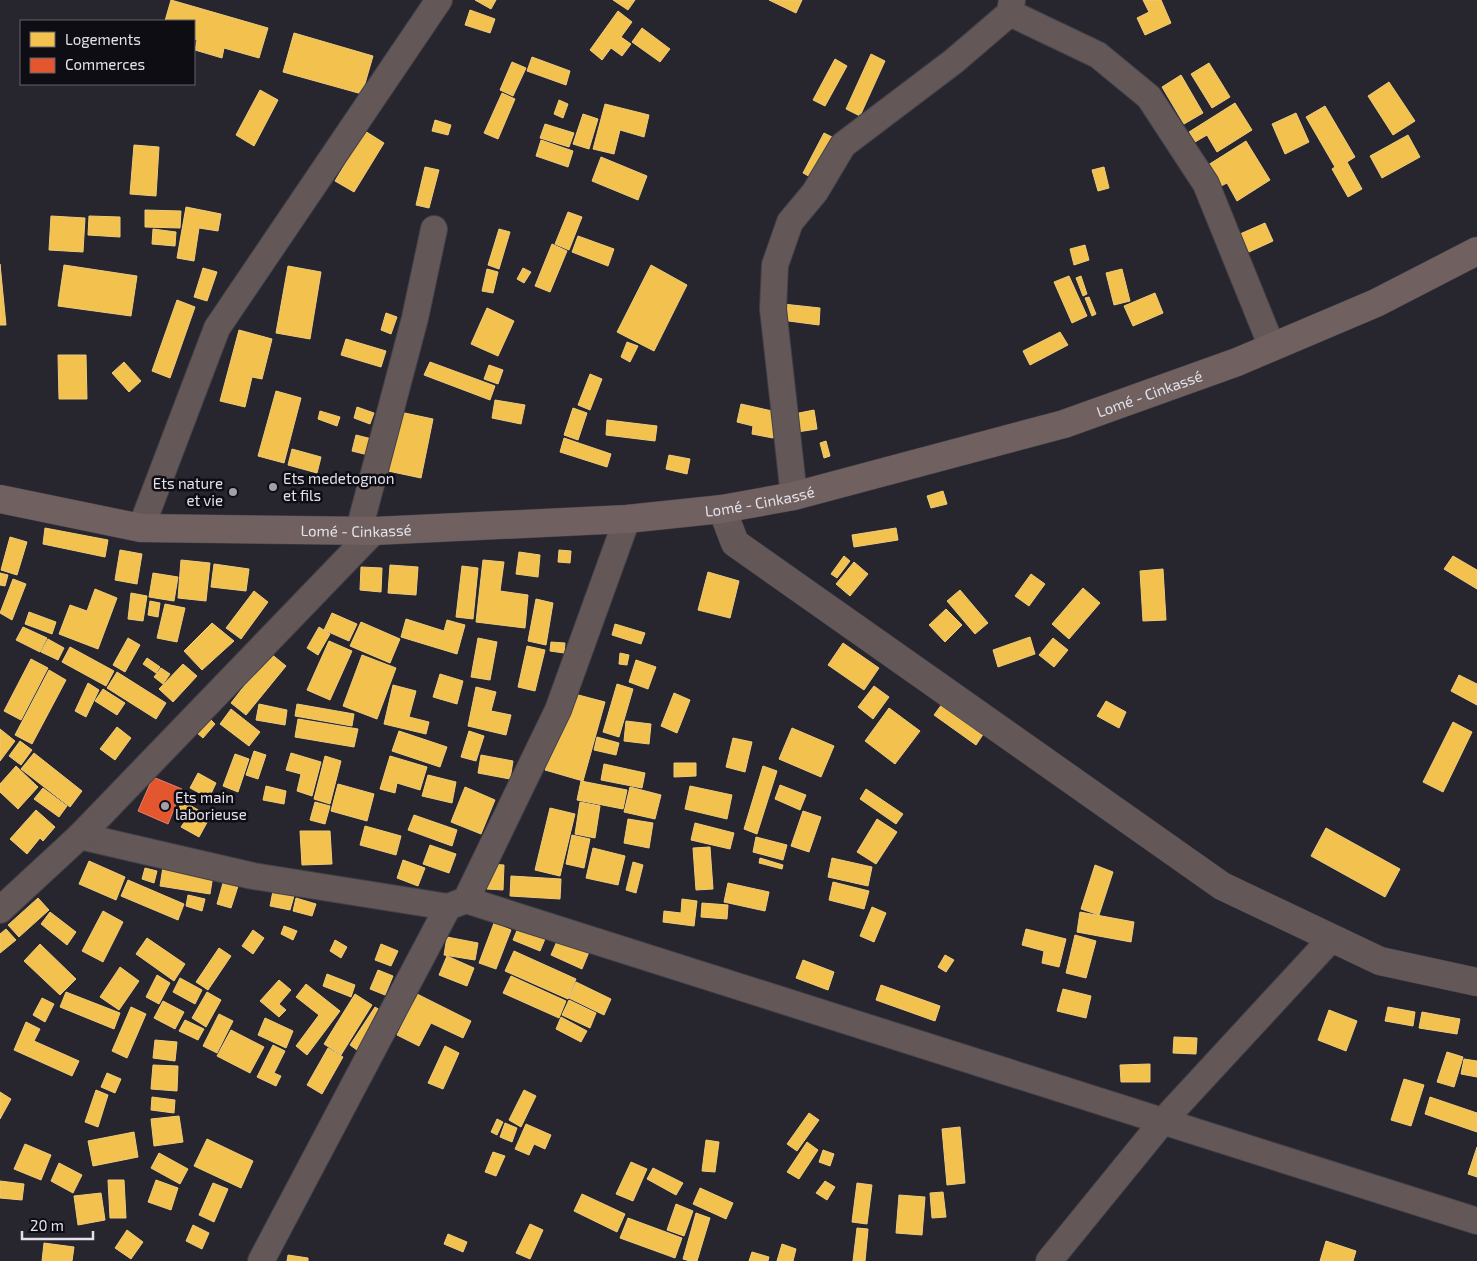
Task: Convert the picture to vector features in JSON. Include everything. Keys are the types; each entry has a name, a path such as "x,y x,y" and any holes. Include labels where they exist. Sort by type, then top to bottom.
{"highway":[{"name":"Lomé - Cinkassé","path":"0,499 141,528 367,530 627,519 722,509 794,496 1064,424 1237,362 1376,303 1477,251"}],"street":[{"path":"141,528 217,328 439,0"},
{"path":"794,496 773,309 775,265 790,222 815,192 843,145 954,61 1011,7 1098,55 1149,97 1206,184 1272,347"},
{"path":"0,910 80,836 367,530 434,229"},
{"path":"722,509 735,543 1222,886 1380,961 1477,982"},
{"path":"261,1261 457,904 558,710 627,519"},
{"path":"80,836 253,876 457,904 1164,1121 1477,1220"},
{"path":"1049,1261 1164,1121 1332,938"}],"building: Logements":[{"path":"171,0 268,28 259,58 224,48 222,58 195,50 197,40 195,39 195,20 165,20"},
{"path":"475,0 496,0 491,9"},
{"path":"613,0 635,0 628,10"},
{"path":"769,0 802,0 796,13"},
{"path":"1143,0 1161,0 1171,23 1145,35 1137,18 1149,12"},
{"path":"470,10 495,19 490,33 465,25"},
{"path":"618,11 632,22 621,37 631,44 622,56 611,48 602,60 590,50"},
{"path":"642,28 670,49 660,62 632,42"},
{"path":"294,33 373,56 362,94 283,72"},
{"path":"871,54 885,61 860,116 846,109"},
{"path":"532,57 570,71 566,85 527,71"},
{"path":"835,59 847,66 825,106 813,100"},
{"path":"512,62 526,68 513,96 500,90"},
{"path":"1209,63 1230,97 1212,108 1191,74"},
{"path":"1181,75 1203,113 1184,124 1162,87"},
{"path":"1389,82 1415,121 1393,135 1368,96"},
{"path":"260,90 278,100 254,146 236,135"},
{"path":"502,93 515,99 498,139 484,133"},
{"path":"559,100 568,104 563,118 554,114"},
{"path":"1235,103 1252,130 1217,152 1207,135 1195,142 1189,132"},
{"path":"605,104 649,115 644,137 620,130 614,154 593,149"},
{"path":"1325,106 1355,157 1347,162 1362,189 1348,197 1332,169 1335,167 1306,117"},
{"path":"1296,113 1309,142 1285,154 1272,124"},
{"path":"583,114 598,119 589,149 573,144"},
{"path":"435,120 451,125 448,135 432,131"},
{"path":"545,124 574,133 569,147 540,138"},
{"path":"365,131 384,143 354,192 335,181"},
{"path":"824,133 838,140 816,180 803,173"},
{"path":"1408,135 1420,157 1382,178 1370,156"},
{"path":"541,140 573,151 568,167 536,156"},
{"path":"1246,141 1270,180 1237,201 1227,183 1221,186 1208,165"},
{"path":"134,145 159,147 156,196 130,194"},
{"path":"601,157 647,176 638,200 592,181"},
{"path":"425,167 439,170 429,208 416,205"},
{"path":"1104,167 1109,188 1098,191 1092,170"},
{"path":"186,207 221,214 218,231 199,228 194,261 177,258"},
{"path":"145,210 181,211 180,228 145,227"},
{"path":"568,212 582,217 569,250 555,244"},
{"path":"51,216 85,218 83,252 49,250"},
{"path":"89,216 120,217 120,237 88,235"},
{"path":"1265,223 1273,241 1249,252 1240,234"},
{"path":"153,229 176,232 175,246 152,244"},
{"path":"499,229 510,232 499,269 488,265"},
{"path":"578,236 614,249 608,266 572,252"},
{"path":"552,244 567,251 550,292 535,286"},
{"path":"1085,245 1089,260 1074,265 1070,249"},
{"path":"0,264 6,325 0,325"},
{"path":"64,265 137,276 131,316 58,306"},
{"path":"651,265 687,285 654,351 617,332"},
{"path":"288,266 321,272 310,339 276,333"},
{"path":"203,268 217,272 207,301 194,297"},
{"path":"523,268 531,272 524,283 517,279"},
{"path":"487,269 498,272 493,293 482,291"},
{"path":"1122,269 1130,301 1114,305 1106,273"},
{"path":"1069,276 1087,316 1072,323 1054,282"},
{"path":"1081,276 1087,294 1083,296 1076,278"},
{"path":"1155,293 1163,313 1133,326 1124,306"},
{"path":"1089,297 1096,314 1092,316 1085,298"},
{"path":"177,300 195,307 170,378 152,371"},
{"path":"783,304 820,308 819,325 781,320"},
{"path":"487,308 514,321 498,356 471,344"},
{"path":"386,313 397,317 391,334 381,330"},
{"path":"239,330 272,339 262,379 252,377 245,407 220,401"},
{"path":"1060,332 1068,345 1030,365 1023,351"},
{"path":"346,339 386,351 381,367 341,355"},
{"path":"627,342 638,346 630,362 621,357"},
{"path":"58,355 86,355 87,399 59,399"},
{"path":"124,362 141,381 129,392 112,373"},
{"path":"430,362 495,386 490,400 424,375"},
{"path":"489,365 503,370 498,384 484,379"},
{"path":"590,374 602,379 590,410 578,405"},
{"path":"276,391 301,398 284,463 258,456"},
{"path":"495,400 525,405 521,424 492,418"},
{"path":"741,404 781,413 773,438 752,434 753,426 737,422"},
{"path":"357,407 374,413 370,424 354,418"},
{"path":"573,408 587,413 578,440 564,435"},
{"path":"814,410 817,429 797,432 794,414"},
{"path":"320,411 340,417 337,426 318,419"},
{"path":"400,412 433,419 421,478 388,471"},
{"path":"607,420 657,426 655,441 606,435"},
{"path":"356,435 376,440 372,456 352,451"},
{"path":"564,438 611,454 607,467 560,452"},
{"path":"826,441 830,456 824,458 820,443"},
{"path":"292,449 321,457 317,473 288,465"},
{"path":"669,455 690,459 687,474 666,469"},
{"path":"943,491 947,504 931,508 927,496"},
{"path":"45,528 108,540 105,557 43,544"},
{"path":"896,528 898,540 854,547 852,535"},
{"path":"10,537 27,542 17,575 1,570"},
{"path":"120,550 142,554 137,584 115,580"},
{"path":"559,550 571,551 570,563 558,562"},
{"path":"519,552 540,555 538,577 516,574"},
{"path":"844,556 850,561 837,578 831,574"},
{"path":"1453,556 1477,570 1477,589 1444,569"},
{"path":"181,560 210,563 206,601 178,598"},
{"path":"483,560 504,562 500,591 528,595 525,628 476,622"},
{"path":"854,562 868,574 850,596 836,584"},
{"path":"214,564 249,569 246,591 211,587"},
{"path":"390,565 418,567 416,595 388,593"},
{"path":"462,566 478,568 473,619 456,617"},
{"path":"361,567 382,568 381,592 360,590"},
{"path":"1163,569 1166,620 1143,621 1140,571"},
{"path":"708,572 739,581 730,618 698,610"},
{"path":"0,573 8,575 5,586 0,585"},
{"path":"153,573 178,577 174,601 149,597"},
{"path":"1031,574 1045,584 1029,606 1015,596"},
{"path":"13,579 26,584 12,620 0,613"},
{"path":"1083,588 1100,603 1069,639 1052,624"},
{"path":"95,589 117,598 98,649 59,634 70,605 87,611"},
{"path":"960,590 988,623 975,634 947,601"},
{"path":"254,591 268,602 241,639 226,628"},
{"path":"131,593 147,596 143,621 128,619"},
{"path":"536,599 553,603 546,645 528,641"},
{"path":"150,601 160,603 158,617 148,615"},
{"path":"165,604 185,608 177,642 157,638"},
{"path":"946,609 962,625 945,642 929,625"},
{"path":"29,612 56,622 52,634 25,624"},
{"path":"332,613 357,624 349,641 324,630"},
{"path":"406,619 444,631 447,620 465,625 457,654 401,637"},
{"path":"361,622 400,639 390,663 350,646"},
{"path":"212,623 234,641 202,670 184,651"},
{"path":"615,624 645,633 641,644 612,635"},
{"path":"23,627 47,638 40,652 16,640"},
{"path":"319,627 330,634 318,655 307,648"},
{"path":"1030,637 1035,654 998,667 993,650"},
{"path":"128,638 140,645 125,672 113,665"},
{"path":"478,638 497,642 490,680 471,677"},
{"path":"1053,638 1068,650 1054,667 1039,655"},
{"path":"48,639 64,648 58,660 41,652"},
{"path":"329,641 352,651 330,700 307,690"},
{"path":"551,642 565,643 564,653 550,651"},
{"path":"843,643 879,668 864,690 828,665"},
{"path":"527,646 545,650 535,691 518,687"},
{"path":"70,647 114,671 106,686 62,662"},
{"path":"270,653 286,666 246,715 231,703"},
{"path":"620,653 629,655 627,665 619,664"},
{"path":"362,655 396,668 377,719 343,706"},
{"path":"147,658 160,667 156,673 143,664"},
{"path":"31,659 48,668 21,720 4,711"},
{"path":"636,660 656,667 648,689 629,682"},
{"path":"183,664 197,676 173,702 159,689"},
{"path":"161,668 170,674 163,684 154,677"},
{"path":"49,670 66,680 32,744 15,735"},
{"path":"117,672 166,703 156,719 107,688"},
{"path":"440,674 463,681 457,704 433,697"},
{"path":"1459,675 1477,684 1477,705 1451,691"},
{"path":"88,683 99,690 86,717 75,711"},
{"path":"617,684 633,689 619,737 603,732"},
{"path":"393,685 416,691 409,717 429,722 426,734 384,724"},
{"path":"874,686 889,697 873,719 858,707"},
{"path":"476,687 496,692 491,711 511,715 506,735 468,726"},
{"path":"103,689 125,703 117,715 95,701"},
{"path":"567,692 605,702 583,781 545,770"},
{"path":"674,693 690,700 677,733 661,726"},
{"path":"945,700 986,730 976,745 934,715"},
{"path":"1106,701 1126,712 1119,728 1097,716"},
{"path":"259,704 287,710 285,725 256,720"},
{"path":"297,704 354,714 352,726 295,716"},
{"path":"889,708 920,731 895,764 865,741"},
{"path":"231,709 260,732 249,746 220,724"},
{"path":"209,718 215,724 203,738 197,733"},
{"path":"298,719 358,729 354,747 295,737"},
{"path":"626,721 651,724 649,744 624,741"},
{"path":"1453,722 1472,732 1443,792 1423,782"},
{"path":"117,727 131,738 115,760 100,749"},
{"path":"792,728 834,746 821,777 779,759"},
{"path":"0,729 15,741 0,761"},
{"path":"399,731 447,747 440,767 392,751"},
{"path":"469,731 484,736 476,761 461,757"},
{"path":"597,737 619,743 616,755 594,750"},
{"path":"733,738 752,742 745,772 726,767"},
{"path":"20,741 32,750 21,765 9,756"},
{"path":"254,751 266,755 258,779 246,775"},
{"path":"34,753 82,791 70,807 21,769"},
{"path":"291,753 321,762 312,796 297,791 301,774 286,770"},
{"path":"235,754 249,759 238,792 223,786"},
{"path":"481,755 513,761 510,779 478,773"},
{"path":"325,756 341,761 330,804 314,799"},
{"path":"390,756 427,767 420,790 397,783 395,793 380,789"},
{"path":"674,763 696,763 696,776 674,777"},
{"path":"604,764 645,773 642,788 601,780"},
{"path":"16,766 38,787 18,809 0,792 0,784"},
{"path":"763,766 777,771 757,834 744,829"},
{"path":"198,773 216,783 209,798 190,788"},
{"path":"428,775 456,782 452,803 422,796"},
{"path":"581,781 627,790 623,809 577,800"},
{"path":"338,784 374,794 367,821 331,811"},
{"path":"780,785 806,795 800,810 775,799"},
{"path":"266,786 286,791 284,804 263,800"},
{"path":"690,786 732,795 727,819 685,809"},
{"path":"465,787 495,800 481,834 451,822"},
{"path":"630,787 661,795 655,819 624,812"},
{"path":"43,788 67,806 59,817 34,799"},
{"path":"866,789 903,814 896,824 860,799"},
{"path":"183,801 210,817 199,837 181,827 187,818 176,812"},
{"path":"315,802 330,806 325,824 310,820"},
{"path":"580,802 600,806 595,838 575,834"},
{"path":"550,808 575,814 560,876 535,870"},
{"path":"36,810 55,827 43,841 40,838 27,854 10,839"},
{"path":"803,811 821,817 809,852 791,846"},
{"path":"414,815 457,830 452,846 408,830"},
{"path":"628,819 653,823 649,848 624,843"},
{"path":"877,819 897,832 876,864 857,852"},
{"path":"695,823 734,833 730,849 691,840"},
{"path":"365,826 401,836 396,855 360,845"},
{"path":"1326,828 1400,869 1385,897 1311,856"},
{"path":"300,831 330,831 332,864 302,865"},
{"path":"572,835 590,839 584,868 566,864"},
{"path":"756,837 787,845 783,860 753,852"},
{"path":"430,845 456,854 449,873 423,864"},
{"path":"710,847 713,889 696,890 693,848"},
{"path":"593,848 625,856 618,885 586,878"},
{"path":"760,858 783,865 782,869 759,863"},
{"path":"832,858 872,867 868,886 828,877"},
{"path":"403,860 425,868 418,886 397,878"},
{"path":"89,861 125,877 116,900 79,884"},
{"path":"633,862 643,865 636,893 626,890"},
{"path":"489,864 504,865 503,890 487,889"},
{"path":"1095,865 1113,872 1099,915 1081,909"},
{"path":"163,867 213,875 210,894 160,886"},
{"path":"145,868 157,871 154,883 142,879"},
{"path":"225,876 240,880 231,908 217,904"},
{"path":"511,876 561,879 560,899 510,896"},
{"path":"128,880 184,904 178,920 121,896"},
{"path":"833,882 869,891 864,909 829,900"},
{"path":"728,883 769,892 765,911 724,902"},
{"path":"273,891 294,896 290,910 270,906"},
{"path":"188,895 205,899 202,911 186,906"},
{"path":"38,898 49,910 19,937 8,925"},
{"path":"296,898 316,904 312,916 293,911"},
{"path":"682,899 697,901 694,926 663,922 664,911 681,913"},
{"path":"702,903 728,905 727,919 701,917"},
{"path":"872,907 886,913 874,942 860,936"},
{"path":"103,911 123,922 103,962 82,951"},
{"path":"50,912 76,932 67,945 41,924"},
{"path":"1080,912 1134,922 1131,942 1077,932"},
{"path":"494,923 511,930 496,969 479,963"},
{"path":"520,923 547,934 540,951 513,940"},
{"path":"284,926 297,931 293,940 281,934"},
{"path":"6,929 16,940 0,953 0,934"},
{"path":"1026,929 1066,939 1059,967 1042,963 1044,951 1022,945"},
{"path":"253,930 264,938 253,954 242,946"},
{"path":"1075,935 1096,941 1086,978 1066,973"},
{"path":"447,937 478,943 475,960 444,955"},
{"path":"147,938 185,964 174,981 136,954"},
{"path":"558,939 589,952 582,969 551,955"},
{"path":"335,940 347,947 341,958 330,951"},
{"path":"40,944 76,979 60,995 24,961"},
{"path":"381,944 398,951 391,966 375,960"},
{"path":"219,948 231,956 208,990 196,982"},
{"path":"514,951 576,979 568,999 505,971"},
{"path":"945,955 954,960 946,972 938,967"},
{"path":"447,956 474,968 467,986 439,975"},
{"path":"803,960 834,972 828,990 796,978"},
{"path":"120,967 139,981 119,1010 100,997"},
{"path":"378,970 393,976 385,995 370,989"},
{"path":"327,974 355,985 351,997 323,986"},
{"path":"157,975 170,983 159,1004 146,997"},
{"path":"511,976 566,1001 559,1018 503,993"},
{"path":"180,978 202,990 195,1004 173,992"},
{"path":"279,980 291,990 279,1004 286,1010 279,1017 260,1001"},
{"path":"576,982 611,999 604,1015 569,998"},
{"path":"306,984 340,1011 307,1055 296,1046 319,1015 296,997"},
{"path":"881,985 940,1006 935,1021 876,1000"},
{"path":"1063,989 1091,996 1086,1018 1057,1011"},
{"path":"66,992 120,1013 114,1029 60,1007"},
{"path":"207,992 221,1000 206,1027 192,1018"},
{"path":"355,994 372,1005 341,1055 324,1044"},
{"path":"417,994 471,1021 463,1038 431,1023 419,1046 397,1035"},
{"path":"42,998 54,1004 45,1022 33,1015"},
{"path":"569,1000 596,1013 590,1028 562,1015"},
{"path":"163,1001 184,1012 175,1029 154,1018"},
{"path":"131,1007 146,1014 127,1058 112,1051"},
{"path":"375,1007 383,1012 357,1050 350,1045"},
{"path":"1388,1007 1415,1012 1413,1026 1385,1021"},
{"path":"1329,1010 1357,1021 1346,1051 1318,1040"},
{"path":"1422,1012 1460,1019 1457,1034 1419,1028"},
{"path":"219,1014 233,1021 217,1053 203,1046"},
{"path":"561,1017 587,1031 581,1042 556,1029"},
{"path":"265,1018 293,1031 286,1048 258,1035"},
{"path":"185,1020 204,1029 198,1040 179,1031"},
{"path":"26,1022 40,1029 34,1041 79,1061 72,1076 14,1050"},
{"path":"231,1030 264,1047 250,1073 217,1056"},
{"path":"1174,1037 1197,1038 1196,1054 1173,1053"},
{"path":"155,1040 177,1042 175,1061 153,1058"},
{"path":"273,1045 285,1051 274,1073 281,1076 276,1086 257,1077"},
{"path":"445,1046 459,1053 443,1089 428,1083"},
{"path":"328,1048 343,1057 322,1094 307,1085"},
{"path":"1447,1052 1463,1057 1454,1087 1437,1082"},
{"path":"1464,1059 1477,1061 1477,1077 1461,1074"},
{"path":"1150,1064 1150,1082 1121,1082 1120,1065"},
{"path":"153,1065 178,1066 177,1091 151,1089"},
{"path":"107,1073 121,1079 115,1093 101,1087"},
{"path":"1404,1079 1424,1085 1411,1126 1391,1120"},
{"path":"96,1090 108,1095 98,1127 85,1122"},
{"path":"524,1090 536,1096 521,1127 509,1120"},
{"path":"0,1092 11,1099 0,1119"},
{"path":"152,1097 175,1100 174,1113 151,1110"},
{"path":"1430,1097 1477,1113 1477,1132 1425,1114"},
{"path":"809,1113 819,1120 797,1151 787,1144"},
{"path":"179,1116 183,1142 154,1146 151,1119"},
{"path":"497,1119 503,1122 497,1135 491,1132"},
{"path":"505,1123 517,1128 512,1142 500,1137"},
{"path":"526,1124 551,1135 545,1149 534,1144 529,1155 515,1149"},
{"path":"960,1127 965,1183 947,1185 942,1129"},
{"path":"134,1132 138,1157 93,1166 88,1141"},
{"path":"207,1139 253,1161 241,1188 194,1166"},
{"path":"706,1140 719,1142 715,1172 702,1171"},
{"path":"807,1142 818,1150 799,1179 787,1172"},
{"path":"25,1144 51,1155 41,1180 14,1169"},
{"path":"1477,1147 1477,1177 1468,1174"},
{"path":"823,1150 834,1154 830,1166 819,1162"},
{"path":"493,1152 505,1156 496,1176 485,1172"},
{"path":"159,1153 188,1169 180,1184 151,1168"},
{"path":"631,1162 647,1169 633,1201 616,1194"},
{"path":"59,1163 82,1175 73,1193 51,1181"},
{"path":"653,1168 683,1183 676,1195 647,1179"},
{"path":"108,1180 124,1180 126,1218 110,1218"},
{"path":"156,1180 178,1188 171,1210 148,1202"},
{"path":"0,1181 24,1184 22,1200 0,1198"},
{"path":"825,1181 835,1187 827,1200 816,1193"},
{"path":"213,1183 228,1189 214,1222 199,1215"},
{"path":"857,1183 872,1185 867,1224 852,1222"},
{"path":"700,1188 733,1203 726,1219 693,1204"},
{"path":"943,1192 946,1217 932,1218 930,1193"},
{"path":"101,1193 105,1220 78,1225 74,1196"},
{"path":"582,1194 625,1214 617,1232 574,1211"},
{"path":"899,1195 925,1197 922,1235 896,1233"},
{"path":"676,1204 693,1211 684,1236 667,1230"},
{"path":"696,1213 710,1218 697,1261 690,1261 683,1259"},
{"path":"628,1218 682,1238 675,1258 620,1238"},
{"path":"530,1224 543,1230 530,1259 516,1253"},
{"path":"193,1225 209,1233 202,1249 186,1241"},
{"path":"857,1228 868,1229 865,1261 853,1261"},
{"path":"127,1230 143,1242 131,1259 115,1248"},
{"path":"448,1234 467,1242 463,1252 444,1244"},
{"path":"1326,1241 1356,1251 1353,1261 1320,1261"},
{"path":"44,1243 74,1247 72,1261 42,1261"},
{"path":"782,1244 796,1249 793,1261 777,1261"},
{"path":"752,1252 769,1257 768,1261 749,1261"},
{"path":"288,1255 308,1258 308,1261 287,1261"}],"building: Commerces":[{"path":"153,777 182,789 168,824 138,811"}],"place":[{"name":"Ets medetognon et fils","path":"273,487"},
{"name":"Ets nature et vie","path":"233,492"},
{"name":"Ets main laborieuse","path":"165,806"}]}
